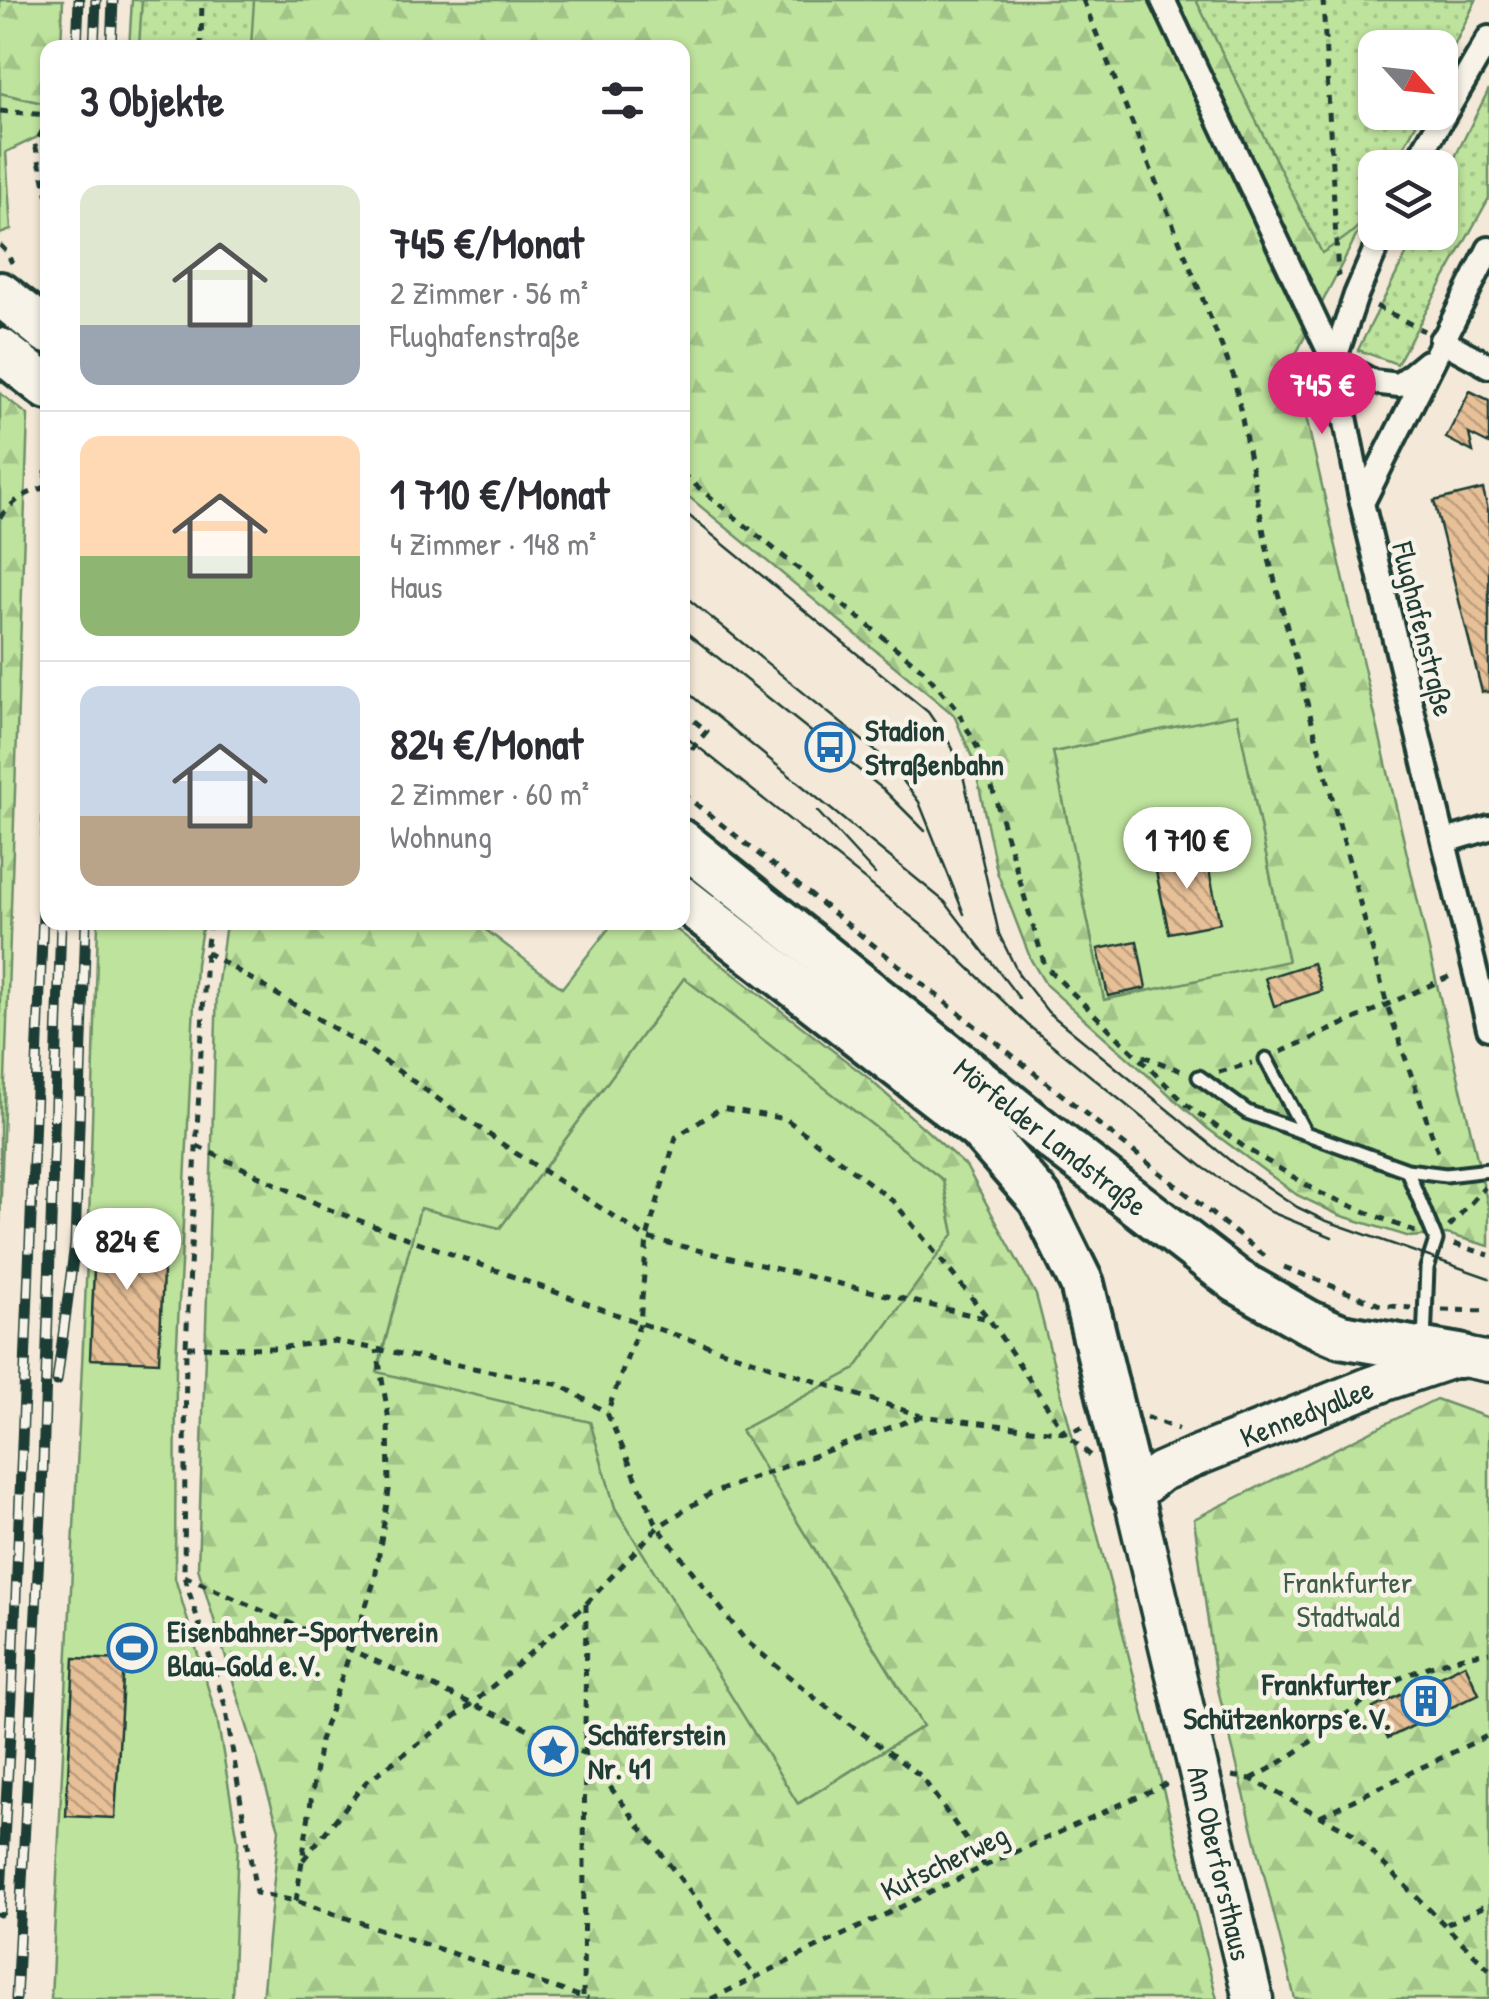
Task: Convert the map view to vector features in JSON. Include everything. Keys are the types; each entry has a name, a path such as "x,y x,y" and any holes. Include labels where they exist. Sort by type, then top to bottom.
{"highway":[{"path":"0,294 40,326"},
{"path":"0,350 40,382"},
{"name":"Mörfelder Landstraße","path":"690,848 1041,1130 1238,1281 1308,1322 1341,1336 1459,1347"},
{"name":"Mörfelder Landstraße","path":"690,904 979,1128 1040,1199 1082,1284 1133,1494"}],"main road":[{"name":"Kennedyallee","path":"1133,1494 1160,1472 1194,1456 1459,1347"},
{"name":"Am Oberforsthaus","path":"1133,1494 1252,1999"}],"street":[{"name":"Flughafenstraße","path":"1163,0 1334,361 1362,503 1489,1028"},
{"path":"1424,150 1489,38"},
{"path":"1362,503 1489,249"},
{"path":"1372,250 1347,290 1334,361 1373,382 1398,385 1437,349"},
{"path":"1437,349 1489,366"},
{"path":"1446,842 1489,828"}],"lane":[{"path":"1266,1059 1305,1133"},
{"path":"1198,1077 1248,1112 1408,1170 1446,1175 1489,1170"},
{"path":"1408,1170 1436,1240 1427,1268 1459,1347"}],"path":[{"path":"201,40 202,0"},
{"path":"1083,0 1234,377 1269,559 1387,1005 1446,1175"},
{"path":"1323,0 1347,290 1437,349"},
{"path":"0,111 40,114"},
{"path":"40,135 34,144 40,167"},
{"path":"690,481 923,670 956,708 984,760 1045,966 1187,1105 1247,1149 1320,1193 1436,1240 1489,1255"},
{"path":"0,518 12,502 40,489"},
{"path":"690,717 707,731 690,752"},
{"path":"690,799 1274,1263 1380,1305 1459,1347 1489,1311"},
{"path":"209,930 186,1347 184,1576 225,1705 256,1892 296,1901 586,1998 586,1604"},
{"path":"206,952 360,1044 508,1148 648,1238 988,1319"},
{"path":"1138,1054 1198,1077 1266,1059 1474,966"},
{"path":"607,1412 640,1323 648,1238 676,1137 721,1108 786,1119 894,1202 988,1319 1065,1432 1092,1457"},
{"path":"198,1146 328,1209 640,1323 921,1416 1065,1432"},
{"path":"1436,1240 1489,1182"},
{"path":"186,1347 276,1348 336,1341 560,1385 607,1412 658,1527 745,1640 821,1703 922,1776 985,1866"},
{"path":"296,1901 320,1741 375,1579 389,1490 388,1414 377,1350"},
{"path":"302,1860 366,1782 472,1704 586,1604 658,1527 710,1494 921,1416"},
{"path":"184,1576 585,1754 756,1978"},
{"path":"1251,1779 1312,1744 1388,1684 1465,1655 1489,1652"},
{"path":"1320,1816 1489,1734"},
{"path":"1198,1769 1251,1779 1352,1833 1489,1970"},
{"name":"Kutscherweg","path":"711,1999 985,1866 1198,1769"},
{"path":"1447,1924 1489,1904"}],"green space":[{"path":"0,0 63,0 61,40 40,40 40,102 0,93"},
{"path":"132,0 1476,0 1458,38 1458,30 1358,30 1358,130 1413,130 1402,150 1358,150 1358,232 1293,360 1489,1210 1489,1246 1447,1234 1410,1237 1339,1215 1297,1195 1207,1128 1046,985 1031,960 997,872 974,762 954,715 690,498 690,40 130,40","holes":["1237,714 1288,961 1104,1000 1053,752"]},
{"path":"142,0 254,0 251,40 139,40"},
{"path":"1196,0 1476,0 1458,38 1458,30 1358,30 1358,130 1413,130 1402,150 1358,150 1358,227 1322,253"},
{"path":"1489,89 1489,198 1397,364 1358,350 1408,250 1458,250 1458,151"},
{"path":"0,93 40,102 40,136 6,152 11,230 0,234"},
{"path":"0,393 28,415 0,1225"},
{"path":"1237,713 1288,962 1104,1000 1053,752"},
{"name":"Eisenbahner-Sportverein Blau-Gold e.V.","path":"98,930 202,930 196,964 176,1363 175,1578 217,1718 238,1841 232,1999 51,1999 89,1221"},
{"path":"225,930 486,930 562,988 608,930 677,930 867,1077 966,1166 1036,1295 1217,1999 262,1999 279,1829 198,1568 217,989","holes":["684,978 943,1180 954,1233 854,1370 741,1430 923,1726 798,1804 615,1508 590,1422 377,1372 420,1208 500,1228"]},
{"path":"684,978 943,1180 954,1234 854,1370 741,1430 923,1726 797,1804 615,1508 590,1422 377,1373 420,1207 500,1228"},
{"name":"Frankfurter Stadtwald","path":"1436,1399 1489,1418 1489,1999 1295,1999 1216,1681 1194,1519"}],"building":[{"path":"1470,391 1489,400 1489,444 1469,434 1473,452 1446,438"},
{"path":"1483,489 1489,514 1489,692 1482,692 1434,501"},
{"path":"1205,851 1220,923 1169,933 1154,862"},
{"path":"1137,941 1146,988 1108,996 1098,949"},
{"path":"1313,963 1322,991 1274,1006 1265,978"},
{"path":"96,1224 165,1227 159,1362 90,1359"},
{"path":"74,1658 124,1660 115,1818 66,1816"},
{"name":"Frankfurter Schützenkorps e.V.","path":"1465,1664 1479,1694 1388,1738 1373,1708"}],"tram line":[{"path":"690,517 928,712 952,747 962,771 999,934 1019,975 1048,1012 1233,1163 1297,1207 1489,1278"},
{"path":"690,600 889,762 919,802 964,914"},
{"path":"690,635 883,789 925,831"},
{"path":"690,695 945,902 1019,998"},
{"path":"690,740 938,938 1029,1026 1204,1168 1271,1212 1332,1237"},
{"path":"817,811 875,874"}],"railway":[{"path":"77,40 79,0"},
{"path":"94,40 96,0"},
{"path":"111,40 113,0"},
{"path":"0,1912 42,930"},
{"path":"16,1999 42,1495 61,930"},
{"path":"57,1381 75,1244 86,930"}],"place":[{"name":"Stadion Straßenbahn","path":"830,747"},
{"name":"Eisenbahner-Sportverein Blau-Gold e.V.","path":"132,1648"},
{"name":"Frankfurter Schützenkorps e.V.","path":"1426,1701"},
{"name":"Schäferstein Nr. 41","path":"553,1751"}]}
